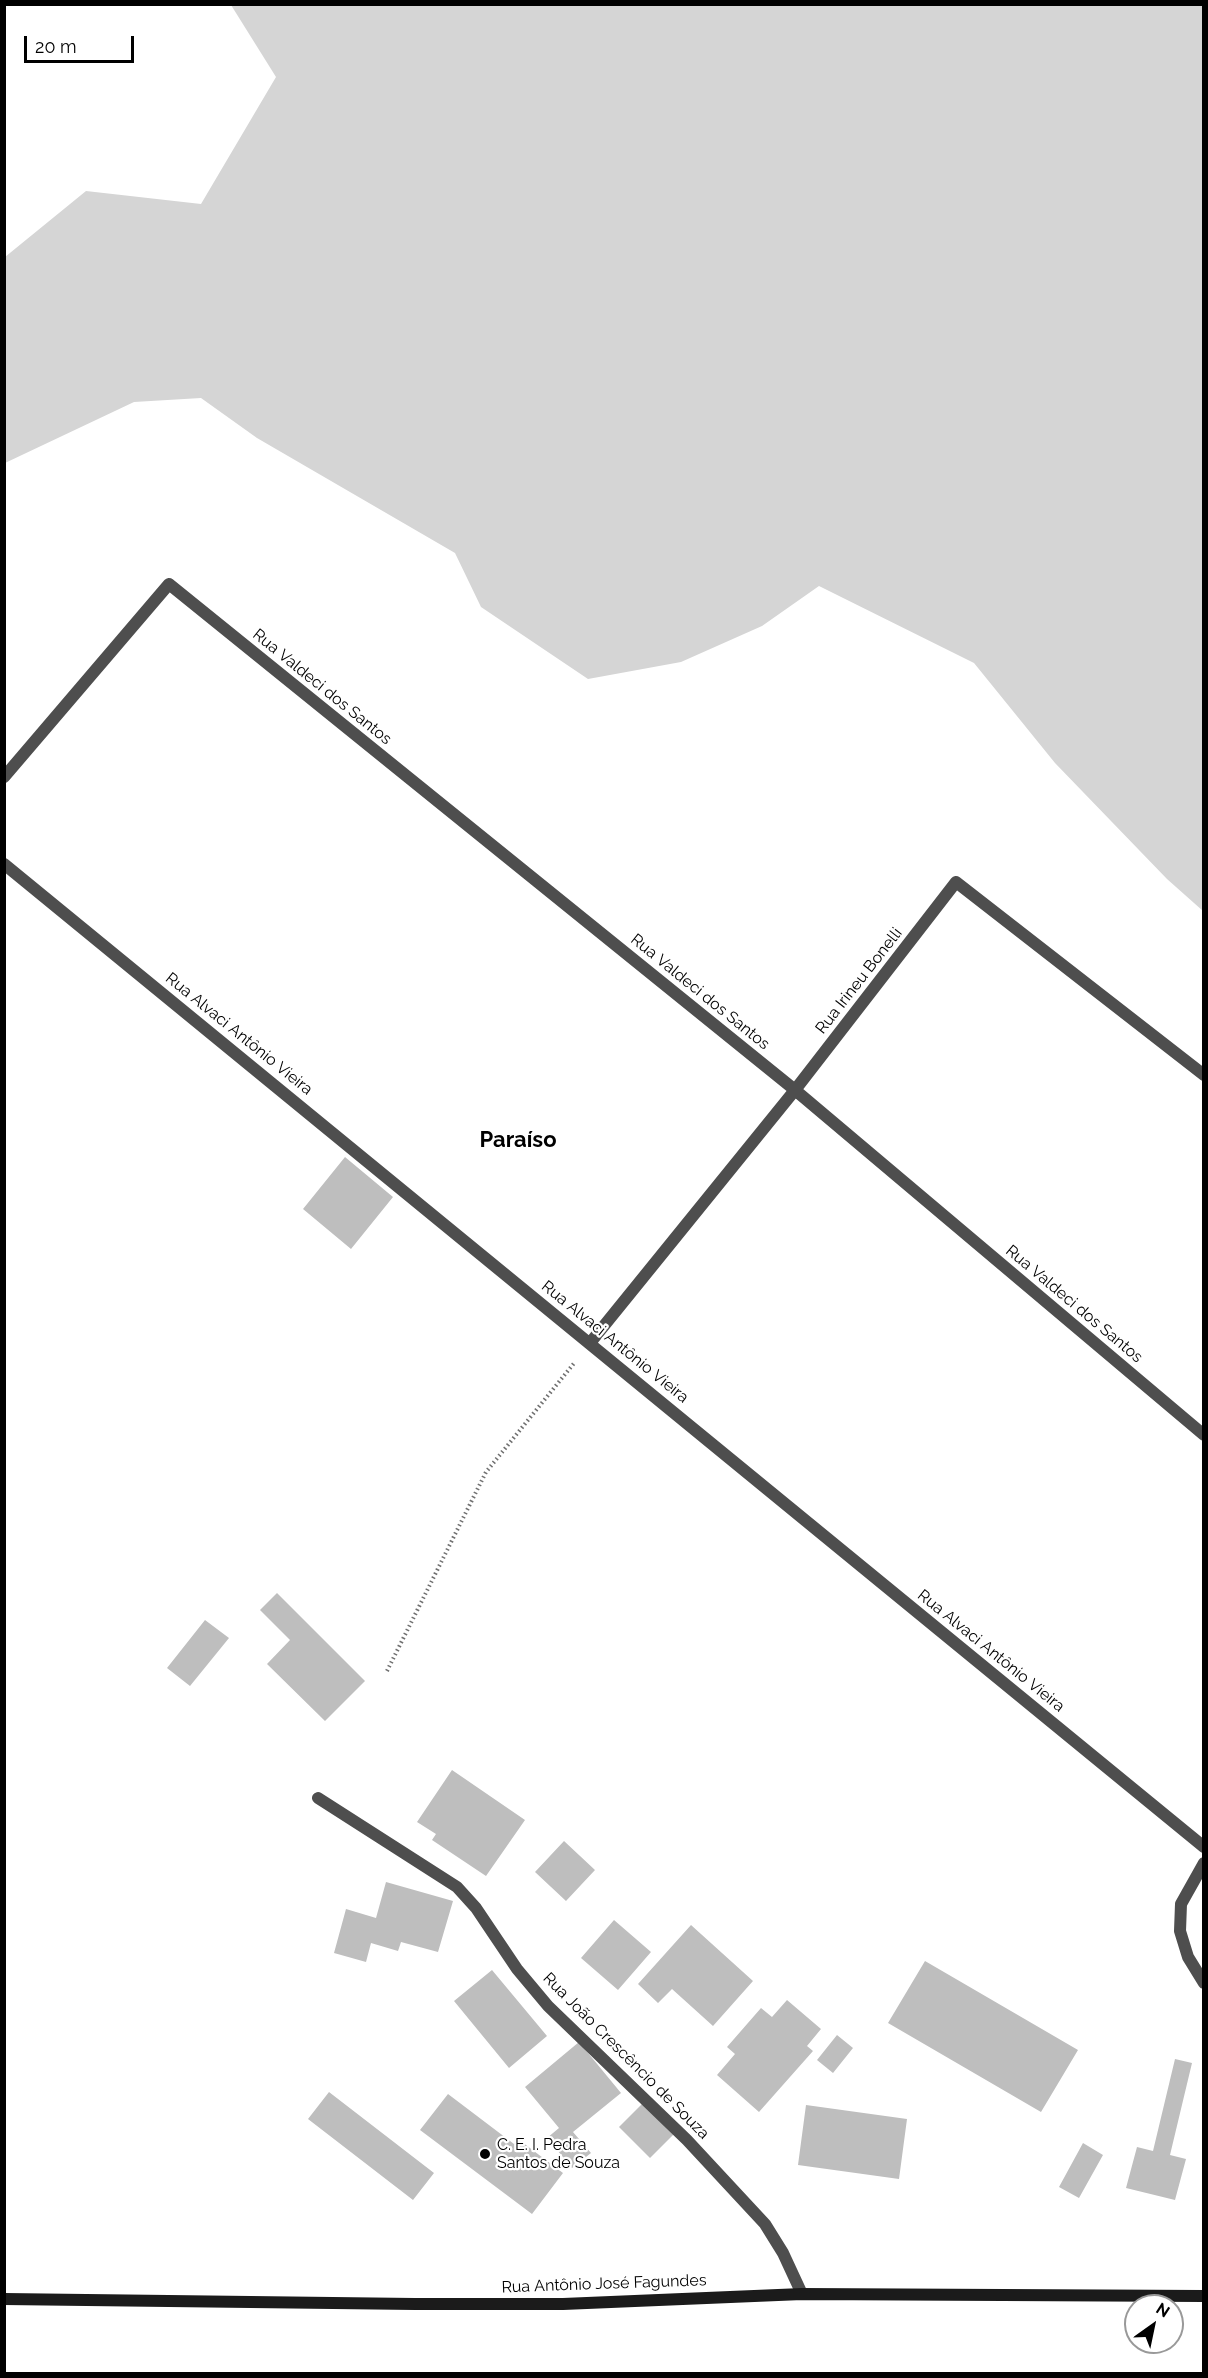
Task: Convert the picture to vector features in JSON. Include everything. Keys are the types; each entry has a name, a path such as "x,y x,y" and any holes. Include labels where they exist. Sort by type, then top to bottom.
{"main road":[{"name":"Rua Antônio José Fagundes","path":"4,2299 563,2304 802,2294 1203,2296"}],"street":[{"name":"Rua Valdeci dos Santos","path":"4,777 169,584 795,1090 1203,1435"},
{"name":"Rua Alvaci Antônio Vieira","path":"4,864 1203,1847"},
{"name":"Rua Irineu Bonelli","path":"590,1343 795,1090 956,882 1203,1075"},
{"name":"Rua João Crescêncio de Souza","path":"318,1798 457,1887 476,1908 517,1969 548,2006 687,2140 765,2224 783,2253 802,2294"},
{"path":"1203,1863 1181,1904 1180,1931 1188,1957 1203,1983"}],"path":[{"path":"387,1671 486,1472 590,1343"}],"shaded area":[{"path":"231,5 1203,5 1203,911 1167,879 1055,763 974,663 819,586 762,626 681,662 588,679 481,607 455,553 257,438 201,398 134,402 5,463 5,257 86,191 201,204 276,77"}],"building":[{"path":"345,1157 393,1197 351,1249 303,1209"},
{"path":"277,1593 365,1681 325,1721 267,1664 290,1640 260,1610"},
{"path":"205,1620 229,1638 190,1686 167,1668"},
{"path":"452,1770 525,1820 486,1876 432,1840 436,1834 417,1822"},
{"path":"564,1841 595,1870 566,1901 535,1872"},
{"path":"386,1882 453,1901 438,1952 401,1942 398,1951 371,1943 366,1962 334,1953 346,1909 376,1918"},
{"path":"614,1920 651,1952 618,1990 581,1958"},
{"path":"691,1925 753,1981 713,2026 672,1989 658,2003 638,1984"},
{"path":"925,1961 1078,2050 1041,2112 888,2023"},
{"path":"492,1970 547,2036 509,2068 454,2001"},
{"path":"787,2000 821,2029 807,2046 813,2051 759,2112 717,2075 735,2054 727,2047 761,2008 772,2017"},
{"path":"837,2035 853,2048 833,2073 817,2060"},
{"path":"579,2042 621,2093 573,2132 591,2153 572,2168 547,2138 559,2128 525,2087"},
{"path":"1175,2059 1192,2063 1170,2155 1186,2159 1175,2200 1126,2188 1137,2147 1153,2151"},
{"path":"329,2092 434,2173 413,2200 308,2119"},
{"path":"448,2094 514,2144 518,2139 563,2173 532,2214 420,2130"},
{"path":"644,2102 675,2133 650,2158 619,2127"},
{"path":"806,2105 907,2119 899,2179 798,2165"},
{"path":"1083,2143 1103,2155 1079,2198 1059,2187"}],"place":[{"name":"C. E. I. Pedra Santos de Souza","path":"485,2154"}],"district":[{"name":"Paraíso","path":"518,1140"}]}
